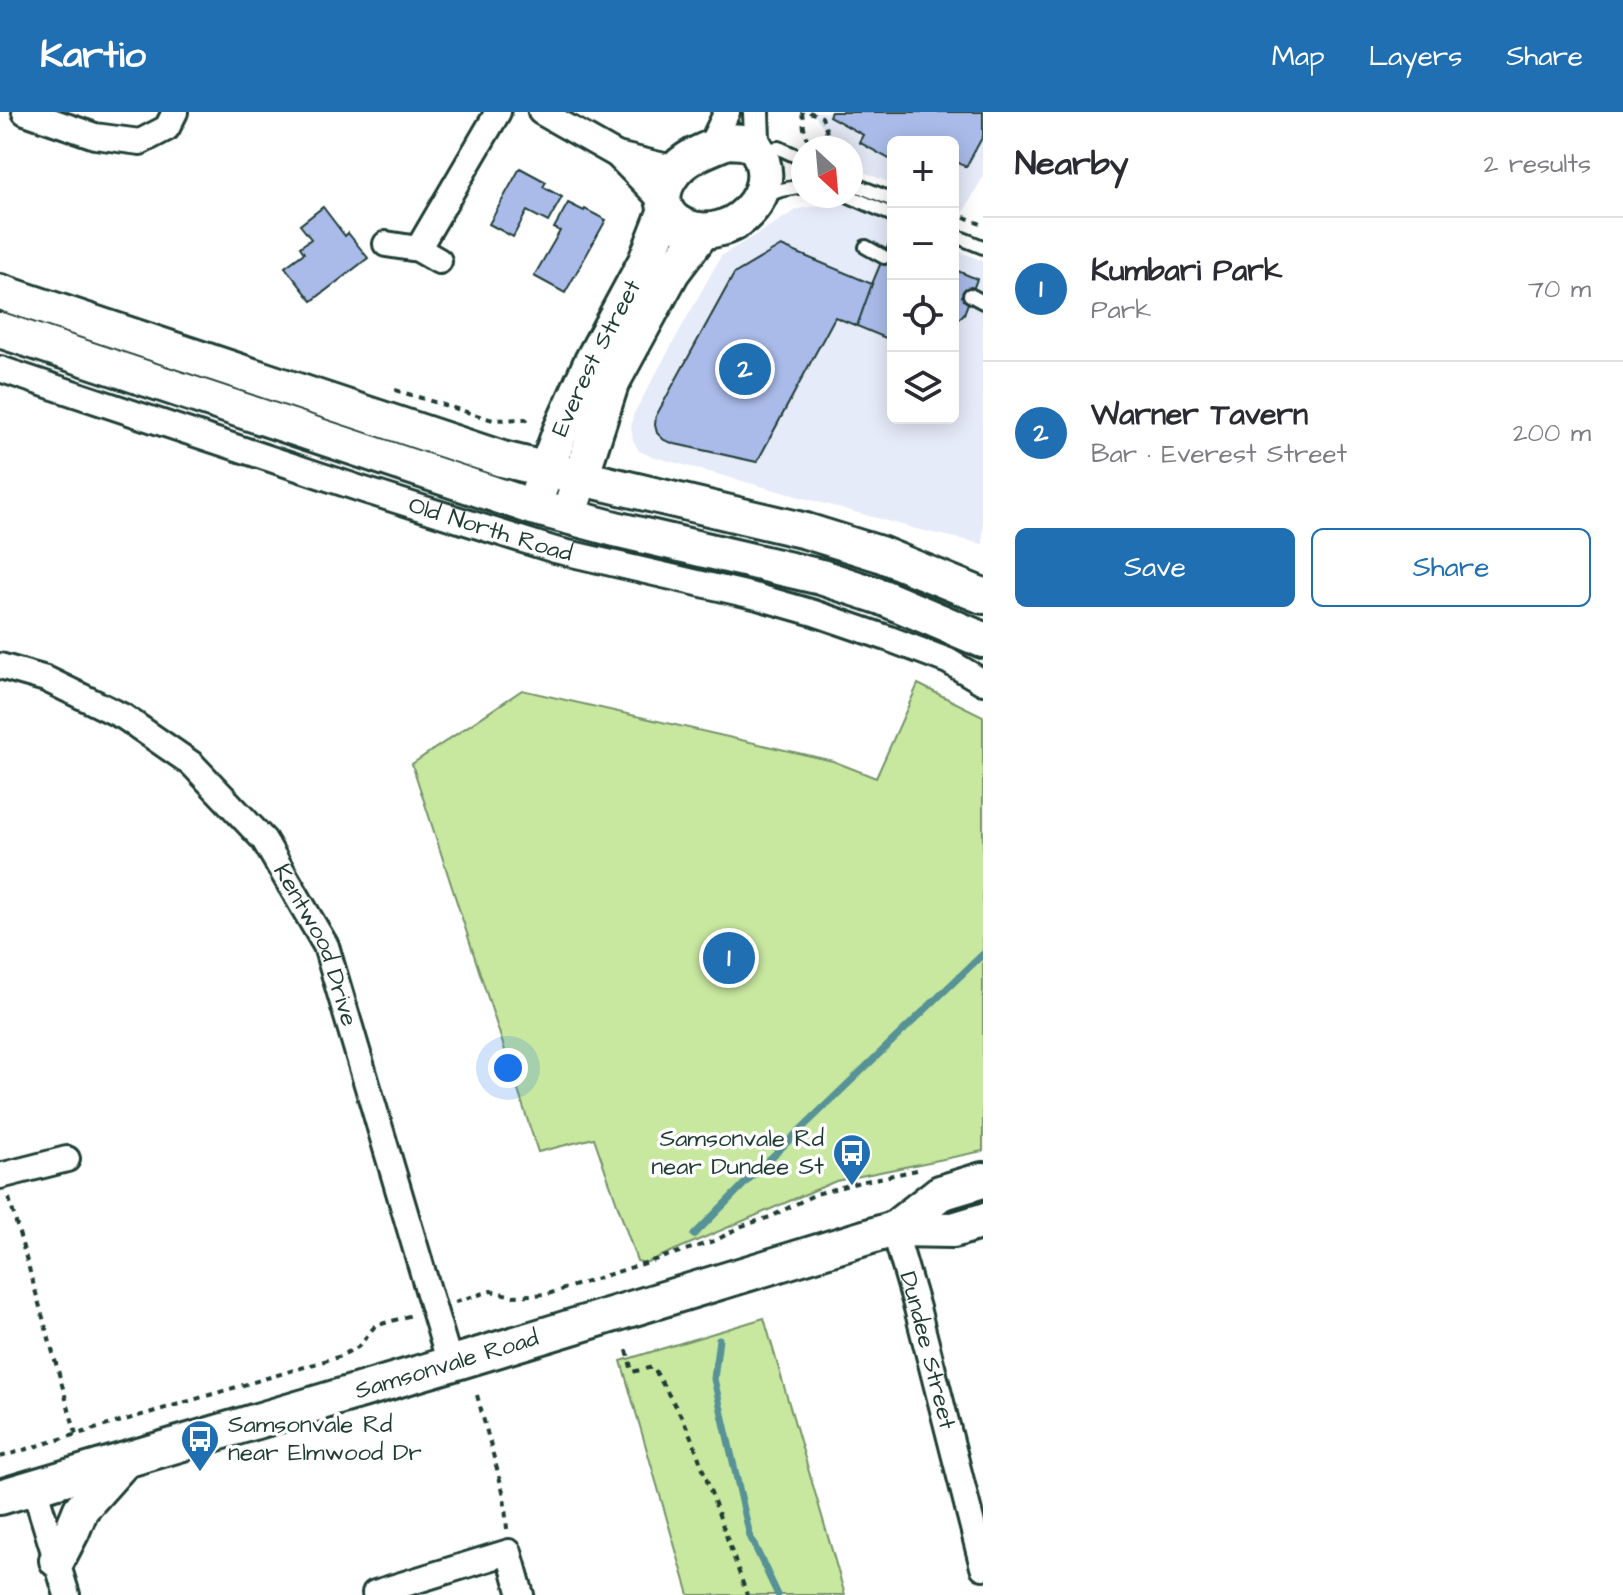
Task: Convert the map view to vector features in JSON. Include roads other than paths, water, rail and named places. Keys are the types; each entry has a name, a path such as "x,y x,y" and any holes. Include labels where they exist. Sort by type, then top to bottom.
{"main road":[{"path":"664,206 679,224 703,231 729,226 748,212 763,191 765,173 756,148 743,142 727,141 677,169"},
{"name":"Everest Street","path":"533,507 560,432 591,363 646,261 673,173 677,169"},
{"name":"Everest Street","path":"568,518 611,384 672,272 703,231"},
{"path":"0,292 487,455 806,531 880,554 983,596"},
{"name":"Old North Road","path":"0,330 568,518 821,577 882,597 983,640"},
{"name":"Samsonvale Road","path":"894,1229 940,1193 983,1180"},
{"name":"Samsonvale Road","path":"0,1497 894,1229 953,1230 983,1221"},
{"path":"57,1560 81,1509 124,1461"}],"street":[{"path":"25,112 95,136 140,142 167,128 175,112"},
{"path":"418,249 498,112"},
{"path":"541,112 617,155 677,169"},
{"path":"709,149 727,112"},
{"path":"756,112 756,148"},
{"path":"617,155 664,206"},
{"path":"386,244 418,249 439,261"},
{"name":"Old North Road","path":"0,369 555,550 814,613 948,661 983,682"},
{"name":"Kentwood Drive","path":"0,666 46,679 124,717 192,764 264,840 326,946 450,1364"},
{"path":"1,1176 67,1159"},
{"name":"Dundee Street","path":"894,1229 983,1567"},
{"path":"34,1487 67,1595"},
{"path":"375,1593 509,1552 521,1595"}],"lane":[{"path":"756,148 779,148 791,154"},
{"path":"758,198 791,188"},
{"path":"863,188 887,198"},
{"path":"863,202 887,212"},
{"path":"959,237 983,247"},
{"path":"866,247 884,257"},
{"path":"970,295 983,302"}],"waterway":[{"path":"694,1235 983,954"},
{"path":"719,1339 714,1379 750,1536 778,1595"}],"place":[{"name":"Warner Tavern","path":"745,369"},
{"name":"Kumbari Park","path":"729,958"},
{"name":"Samsonvale Rd near Dundee St","path":"852,1187"},
{"name":"Samsonvale Rd near Elmwood Dr","path":"200,1473"}]}
